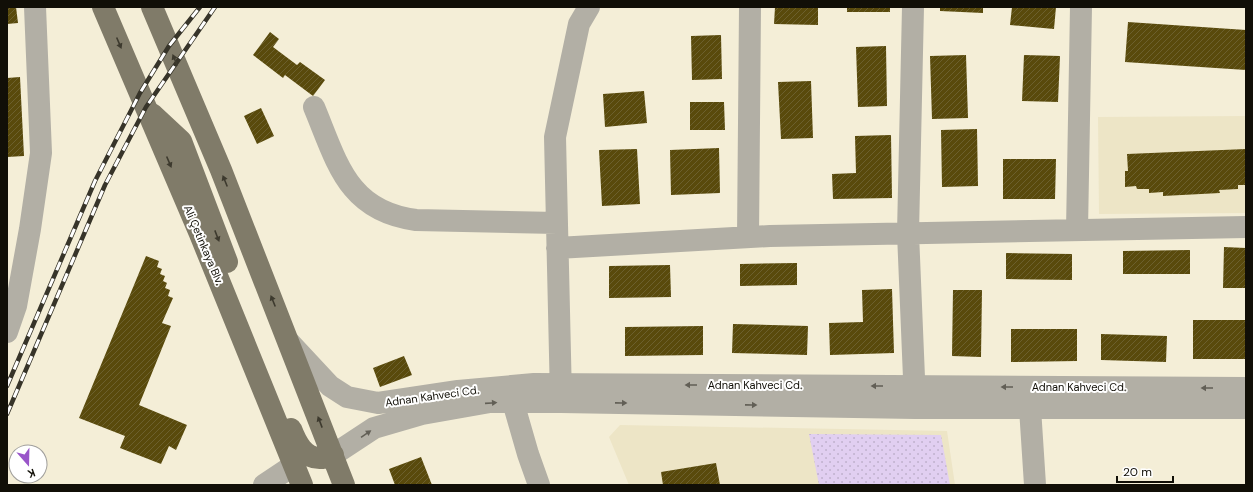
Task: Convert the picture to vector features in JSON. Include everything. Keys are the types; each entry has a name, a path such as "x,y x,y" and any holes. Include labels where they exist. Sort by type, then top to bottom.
{"main road":[{"name":"Ali Çetinkaya Blv.","path":"103,7 203,241 302,485"},
{"path":"152,7 221,170 344,485"},
{"path":"146,107 181,141 295,440 305,453 320,458 333,455"}],"street":[{"path":"7,332 17,299 30,229 40,153 35,7"},
{"path":"561,393 555,137 579,24 589,7"},
{"path":"748,237 750,7"},
{"path":"913,7 908,233 915,408"},
{"path":"1077,230 1081,7"},
{"path":"314,107 340,170 359,195 382,211 416,220 557,224"},
{"path":"557,248 748,237 1246,227"},
{"name":"Adnan Kahveci Cd.","path":"289,342 330,386 347,397 378,403 458,391 534,384 561,393 915,408 1246,408"},
{"name":"Adnan Kahveci Cd.","path":"333,455 374,428 422,414 485,403 513,402 561,393 914,386 1246,388"},
{"path":"513,402 528,454 539,485"},
{"path":"1030,408 1035,485"},
{"path":"264,485 294,465"}],"shaded area":[{"path":"1246,116 1246,213 1099,214 1098,117"},
{"path":"620,425 947,431 955,485 629,485 609,437"},
{"path":"809,434 941,435 950,485 819,485"}],"building":[{"path":"7,7 16,7 18,23 7,24"},
{"path":"775,7 818,7 818,25 774,24"},
{"path":"847,7 890,7 890,12 847,12"},
{"path":"940,7 983,7 983,13 940,11"},
{"path":"1012,7 1056,7 1054,29 1010,25"},
{"path":"1128,22 1246,30 1246,70 1125,62"},
{"path":"270,32 279,39 273,47 297,65 300,62 325,80 313,96 285,75 283,78 253,55"},
{"path":"721,35 722,79 692,80 691,36"},
{"path":"886,46 887,106 858,107 856,47"},
{"path":"966,55 968,118 932,119 930,56"},
{"path":"1024,55 1060,56 1058,102 1022,101"},
{"path":"20,77 24,156 7,157 7,78"},
{"path":"811,81 813,138 781,139 778,82"},
{"path":"644,91 647,123 605,127 603,94"},
{"path":"690,102 724,102 725,130 690,130"},
{"path":"261,108 274,136 257,144 244,116"},
{"path":"977,129 978,186 942,187 941,130"},
{"path":"891,135 892,198 833,199 832,174 856,173 855,136"},
{"path":"719,148 720,193 671,195 670,150"},
{"path":"637,149 640,204 602,206 599,150"},
{"path":"1246,149 1246,185 1238,185 1238,189 1219,190 1220,193 1163,196 1163,192 1149,193 1149,189 1137,189 1136,186 1125,187 1125,171 1128,171 1127,154"},
{"path":"1003,159 1056,159 1055,199 1003,199"},
{"path":"1224,247 1246,248 1246,288 1223,288"},
{"path":"1190,250 1190,274 1123,274 1123,251"},
{"path":"1006,253 1072,254 1072,280 1006,279"},
{"path":"146,256 159,261 157,267 162,269 160,274 165,276 163,281 167,283 165,288 170,290 168,296 173,298 162,323 171,326 139,405 187,425 176,450 169,446 161,464 120,448 125,436 79,418"},
{"path":"797,263 797,285 740,286 740,264"},
{"path":"670,265 671,297 609,298 609,266"},
{"path":"892,289 894,353 830,355 829,323 863,322 862,290"},
{"path":"953,290 982,290 981,357 952,356"},
{"path":"1193,320 1246,320 1246,359 1193,359"},
{"path":"733,324 808,326 807,355 732,353"},
{"path":"703,326 703,355 625,356 625,327"},
{"path":"1011,329 1077,329 1077,361 1011,362"},
{"path":"1101,334 1167,336 1166,362 1101,360"},
{"path":"404,356 412,375 380,387 373,368"},
{"path":"421,457 432,485 395,485 389,469"},
{"path":"716,463 720,485 663,485 661,472"}],"railway":[{"path":"7,386 95,181 140,93 169,46 200,7"},
{"path":"7,414 105,185 146,107 215,7"}]}
